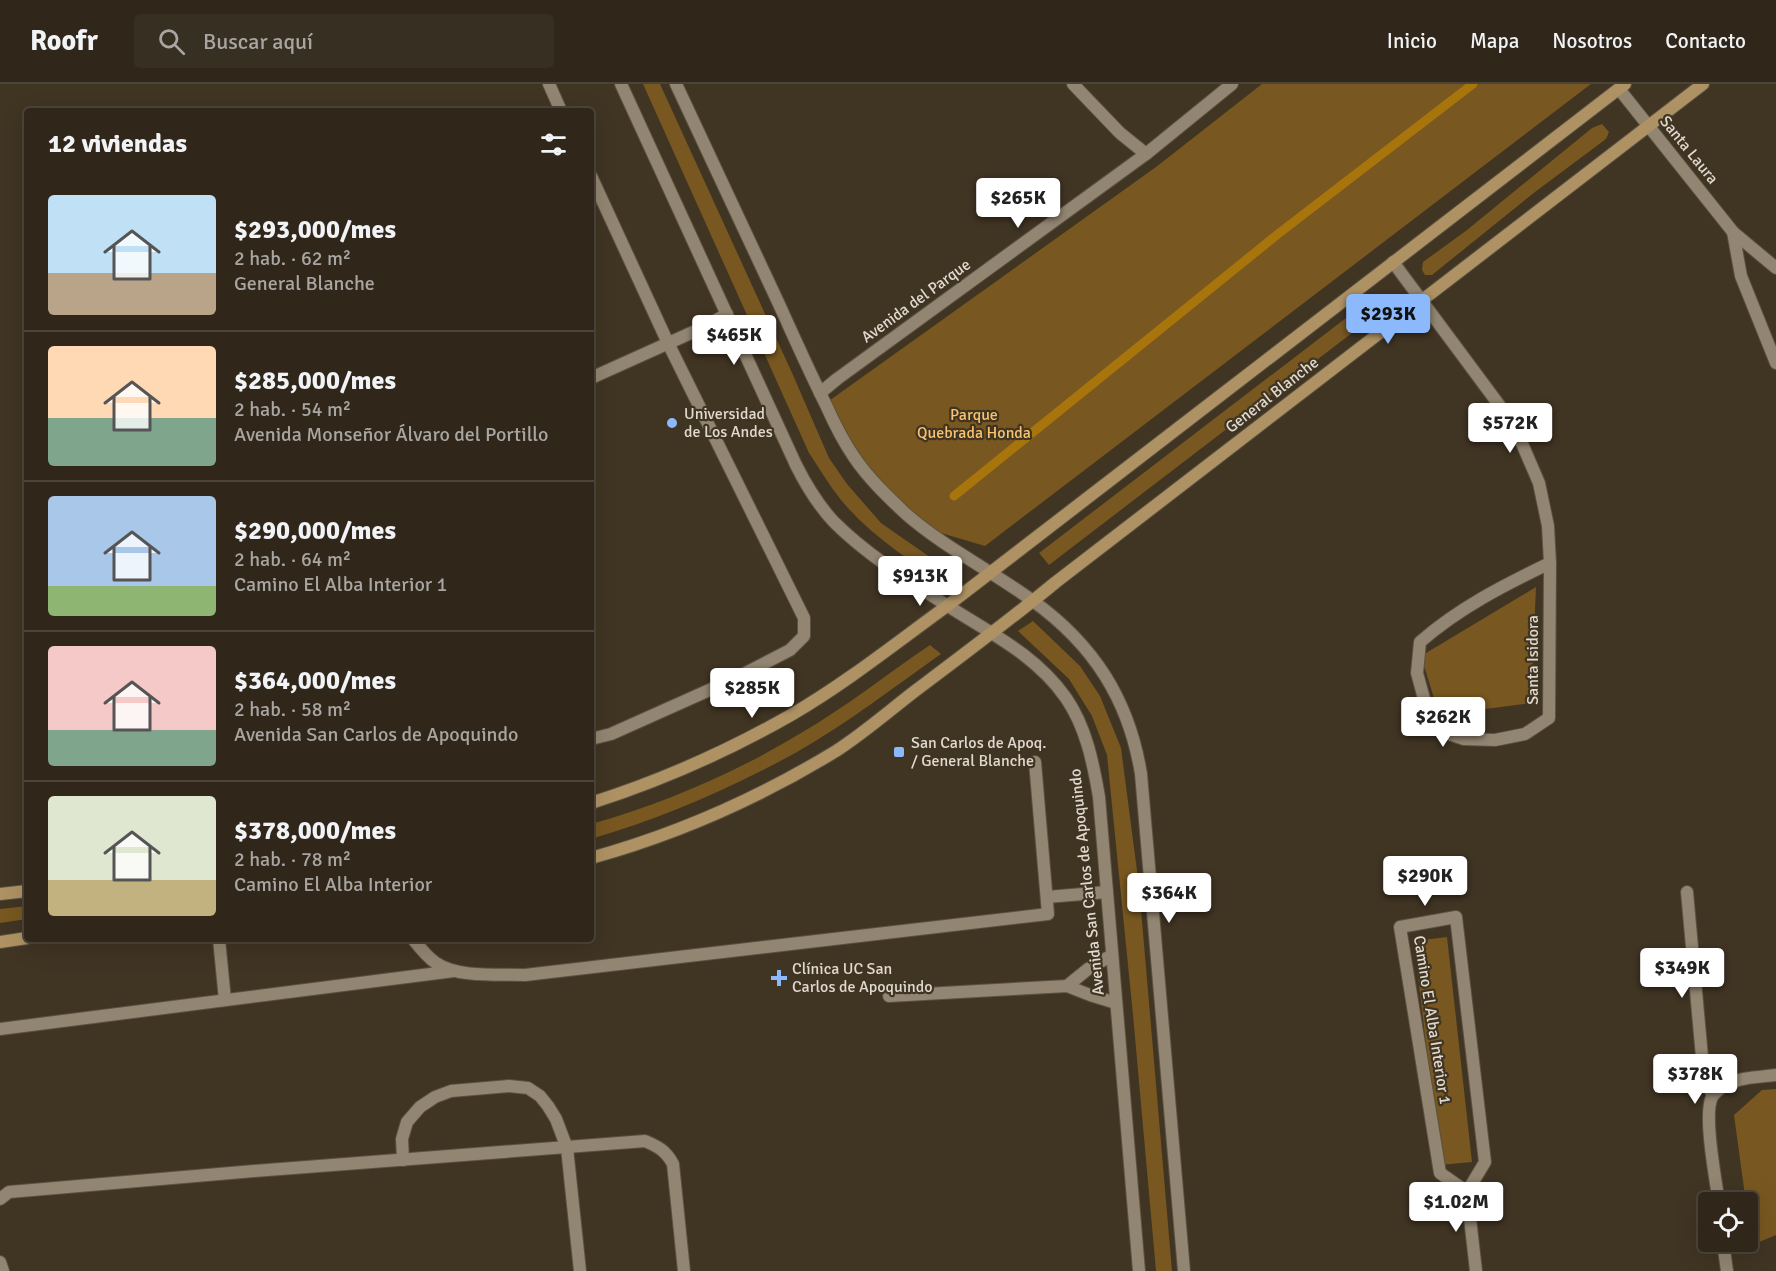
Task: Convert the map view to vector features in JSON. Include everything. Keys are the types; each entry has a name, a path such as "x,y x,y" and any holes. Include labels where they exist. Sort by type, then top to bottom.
{"main road":[{"name":"General Blanche","path":"594,857 628,848 736,806 838,749 993,633 1703,84"},
{"name":"General Blanche","path":"594,802 679,771 736,744 791,715 844,681 948,606 1622,86"},
{"path":"0,894 24,891"},
{"path":"0,942 24,938"}],"street":[{"path":"549,84 560,108"},
{"name":"Avenida San Carlos de Apoquindo","path":"621,84 810,491 833,520 859,544 948,606 1028,657 1061,692 1078,718 1091,757 1097,787 1139,1271"},
{"path":"676,84 820,393 854,458 907,515 963,557 1033,601 1072,636 1104,673 1128,719 1136,746 1140,774 1184,1271"},
{"path":"1073,84 1120,133 1146,154"},
{"name":"Avenida del Parque","path":"820,393 1146,154 1232,84"},
{"name":"Santa Laura","path":"1622,86 1648,126 1733,232 1776,268"},
{"path":"594,183 668,343 804,618 804,636 790,650 734,679 611,734 594,738"},
{"name":"Santa Laura","path":"1733,232 1741,276 1776,363"},
{"name":"Santa Isidora","path":"1392,262 1515,425 1539,483 1548,526 1550,563 1549,718 1525,734 1495,740 1464,739 1443,732 1429,717 1417,673 1420,642 1438,626 1496,589 1550,563"},
{"path":"594,377 702,328 727,314"},
{"path":"0,1029 455,971 525,975 1048,914 1035,762"},
{"path":"1047,897 1107,892"},
{"path":"1687,892 1704,1078 1713,1095"},
{"name":"Camino El Alba Interior 1","path":"1456,917 1485,1162 1467,1192 1440,1173 1400,927 1456,917"},
{"path":"219,942 225,1000"},
{"path":"415,942 437,964 455,971"},
{"path":"1067,986 1088,969 1112,955"},
{"path":"889,996 1067,986 1090,996 1116,1003"},
{"path":"1718,1192 1709,1123 1713,1095 1726,1085 1745,1079 1776,1075"},
{"path":"403,1160 402,1139 407,1122 420,1107 435,1097 451,1091 509,1086 528,1088 540,1096 556,1119 567,1148 580,1271"},
{"path":"0,1199 9,1192 645,1142 658,1146 667,1153 674,1164 684,1271"},
{"path":"1467,1192 1476,1271"},
{"path":"1724,1252 1727,1271"},
{"path":"0,1262 3,1271"}],"green space":[{"path":"643,84 660,84 829,458 847,484 881,523 960,578 958,584 950,587 906,558 865,525 841,500 809,453"},
{"name":"Parque Quebrada Honda","path":"1262,84 1591,84 985,546 924,528 854,458 826,403 1156,167"},
{"path":"1602,124 1609,132 1606,139 1535,192 1432,275 1425,275 1422,270 1423,262 1467,230 1592,128"},
{"path":"1376,295 1383,295 1387,301 1386,307 1049,565 1039,553"},
{"path":"1536,587 1531,703 1462,712 1437,708 1421,656"},
{"path":"1033,621 1080,666 1100,696 1121,748 1139,886 1172,1271 1156,1271 1107,755 1092,716 1069,679 1018,631"},
{"path":"930,645 941,654 816,741 748,778 644,822 594,838 594,823 672,797 725,774 777,747 834,712"},
{"path":"24,906 24,919 0,923 0,909"},
{"path":"1447,937 1472,1162 1440,1165 1414,941"},
{"path":"1776,1089 1776,1235 1758,1242 1758,1192 1744,1192 1734,1115 1762,1090"}],"waterway":[{"path":"954,496 1278,234 1473,84"}],"place":[{"name":"Universidad de Los Andes","path":"672,423"},
{"name":"San Carlos de Apoq. / General Blanche","path":"899,752"},
{"name":"Clínica UC San Carlos de Apoquindo","path":"779,978"}]}
